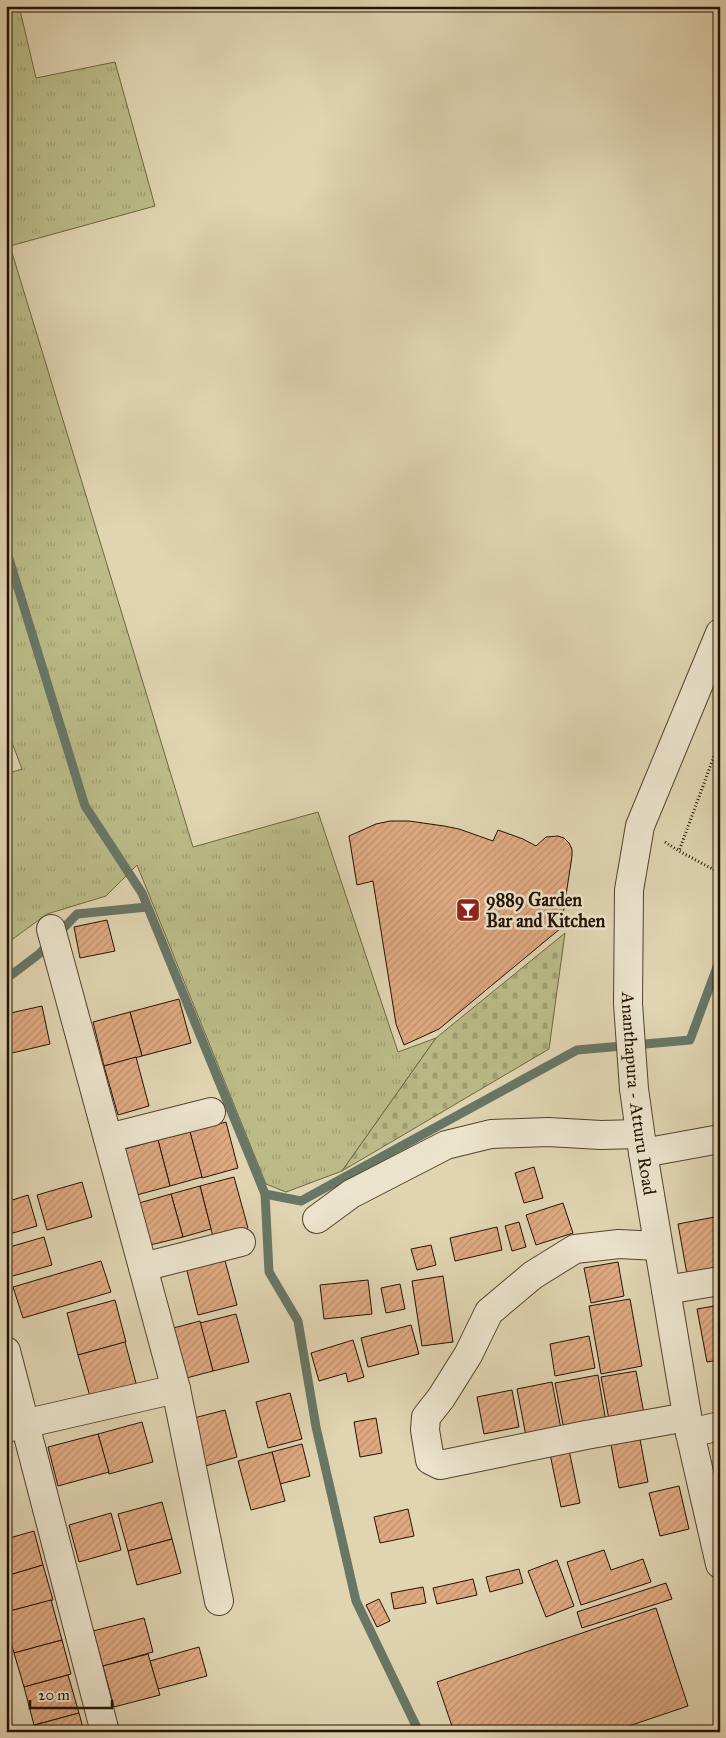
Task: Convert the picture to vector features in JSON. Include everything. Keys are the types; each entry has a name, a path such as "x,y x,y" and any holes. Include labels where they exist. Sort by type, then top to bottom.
{"street":[{"name":"Ananthapura - Atturu Road","path":"720,632 640,826 629,890 628,1004 634,1089 658,1246 688,1425 720,1564"},
{"path":"51,929 176,1389 219,1602"},
{"path":"108,1138 210,1112"},
{"path":"317,1219 351,1194 446,1146 491,1134 548,1132 601,1135 642,1143 720,1139"},
{"path":"143,1267 241,1242"},
{"path":"658,1246 619,1244 575,1249 532,1275 489,1312 468,1355 441,1398 426,1417 425,1430 430,1460 440,1465 586,1435 688,1425 720,1426"},
{"path":"666,1290 720,1281"},
{"path":"6,1351 16,1426 105,1732"},
{"path":"16,1426 176,1389"}],"path":[{"path":"720,740 679,850 720,873"}],"green space":[{"path":"6,6 19,6 36,78 115,62 155,206 10,246 193,847 318,812 398,1052 436,1038 342,1171 286,1192 266,1184 137,865 106,896 47,914 6,944 6,774 22,769 6,727"},
{"path":"565,933 549,1049 342,1171 436,1038"}],"building":[{"path":"390,821 409,821 444,826 459,829 493,841 498,830 536,846 546,837 558,836 564,838 572,849 561,928 439,1029 404,1045 396,1024 373,881 357,885 349,836 376,824"},
{"path":"107,920 115,951 80,958 74,927"},
{"path":"179,999 191,1043 142,1056 130,1012"},
{"path":"42,1006 50,1044 8,1054 6,1014"},
{"path":"130,1012 142,1056 104,1066 93,1022"},
{"path":"136,1057 149,1106 118,1115 104,1066"},
{"path":"226,1122 238,1168 202,1178 190,1132"},
{"path":"190,1132 202,1177 170,1186 158,1140"},
{"path":"158,1140 170,1186 133,1196 121,1150"},
{"path":"534,1167 543,1198 524,1203 515,1173"},
{"path":"234,1177 248,1228 213,1237 200,1186"},
{"path":"82,1182 92,1217 47,1230 37,1195"},
{"path":"200,1186 211,1229 183,1237 171,1194"},
{"path":"171,1194 183,1237 150,1245 139,1203"},
{"path":"28,1195 37,1226 6,1235 6,1202"},
{"path":"563,1203 573,1233 536,1245 526,1215"},
{"path":"720,1216 720,1268 687,1274 678,1224"},
{"path":"519,1222 526,1247 512,1251 505,1226"},
{"path":"497,1227 502,1250 455,1261 450,1238"},
{"path":"44,1237 52,1265 9,1277 6,1265 6,1248"},
{"path":"431,1245 436,1265 417,1270 411,1249"},
{"path":"224,1257 237,1305 198,1315 186,1267"},
{"path":"101,1261 111,1292 23,1318 13,1287"},
{"path":"618,1262 624,1296 591,1303 584,1268"},
{"path":"443,1276 453,1342 422,1346 412,1281"},
{"path":"368,1280 372,1314 324,1319 320,1285"},
{"path":"400,1284 405,1309 386,1313 381,1288"},
{"path":"630,1299 642,1366 601,1374 589,1306"},
{"path":"115,1300 126,1342 78,1355 67,1313"},
{"path":"720,1305 720,1360 707,1362 697,1309"},
{"path":"236,1314 249,1362 213,1371 200,1323"},
{"path":"200,1321 213,1371 179,1380 166,1330"},
{"path":"411,1325 419,1354 368,1367 361,1338"},
{"path":"589,1336 595,1368 555,1376 550,1344"},
{"path":"353,1340 364,1377 348,1382 346,1373 319,1381 311,1353"},
{"path":"125,1342 137,1387 91,1400 78,1355"},
{"path":"636,1371 645,1419 610,1425 601,1377"},
{"path":"598,1375 606,1422 564,1430 555,1383"},
{"path":"552,1382 561,1429 526,1436 517,1389"},
{"path":"512,1390 519,1427 484,1434 477,1397"},
{"path":"290,1393 302,1439 268,1448 256,1402"},
{"path":"225,1410 237,1457 202,1467 190,1419"},
{"path":"376,1418 382,1453 360,1457 354,1422"},
{"path":"142,1422 153,1462 109,1474 98,1434"},
{"path":"98,1434 109,1472 58,1486 48,1447"},
{"path":"639,1434 648,1482 619,1488 610,1439"},
{"path":"302,1444 310,1476 280,1484 272,1452"},
{"path":"569,1450 580,1503 561,1507 550,1454"},
{"path":"272,1452 285,1501 251,1510 238,1461"},
{"path":"679,1486 689,1529 660,1536 649,1493"},
{"path":"162,1502 172,1539 128,1551 118,1514"},
{"path":"408,1509 414,1536 380,1543 374,1517"},
{"path":"111,1513 121,1550 79,1562 69,1525"},
{"path":"34,1531 43,1565 6,1576 6,1539"},
{"path":"172,1539 181,1573 137,1585 128,1551"},
{"path":"604,1550 611,1570 643,1559 651,1582 581,1605 567,1562"},
{"path":"557,1560 574,1606 546,1617 528,1571"},
{"path":"43,1565 53,1600 6,1612 6,1576"},
{"path":"519,1569 523,1583 490,1592 486,1577"},
{"path":"473,1579 477,1595 437,1604 433,1588"},
{"path":"666,1583 672,1599 582,1628 577,1612"},
{"path":"423,1587 426,1603 394,1609 391,1593"},
{"path":"379,1599 390,1621 377,1627 366,1605"},
{"path":"51,1600 62,1640 14,1653 6,1623 6,1612"},
{"path":"656,1608 688,1706 611,1732 454,1732 437,1682"},
{"path":"144,1618 153,1652 103,1666 93,1631"},
{"path":"62,1640 71,1674 24,1687 14,1653"},
{"path":"199,1647 207,1676 158,1689 150,1661"},
{"path":"148,1654 160,1695 114,1707 103,1666"},
{"path":"68,1675 79,1713 34,1725 24,1687"},
{"path":"79,1713 84,1732 37,1732 35,1725"}],"waterway":[{"path":"6,549 85,806 142,893 265,1194 301,1201 577,1050 690,1040 720,959"},
{"path":"6,979 39,954 77,914 147,907"},
{"path":"265,1194 269,1272 298,1321 316,1427 356,1601 419,1732"}],"place":[{"name":"9889 Garden Bar and Kitchen","path":"468,910"}]}
